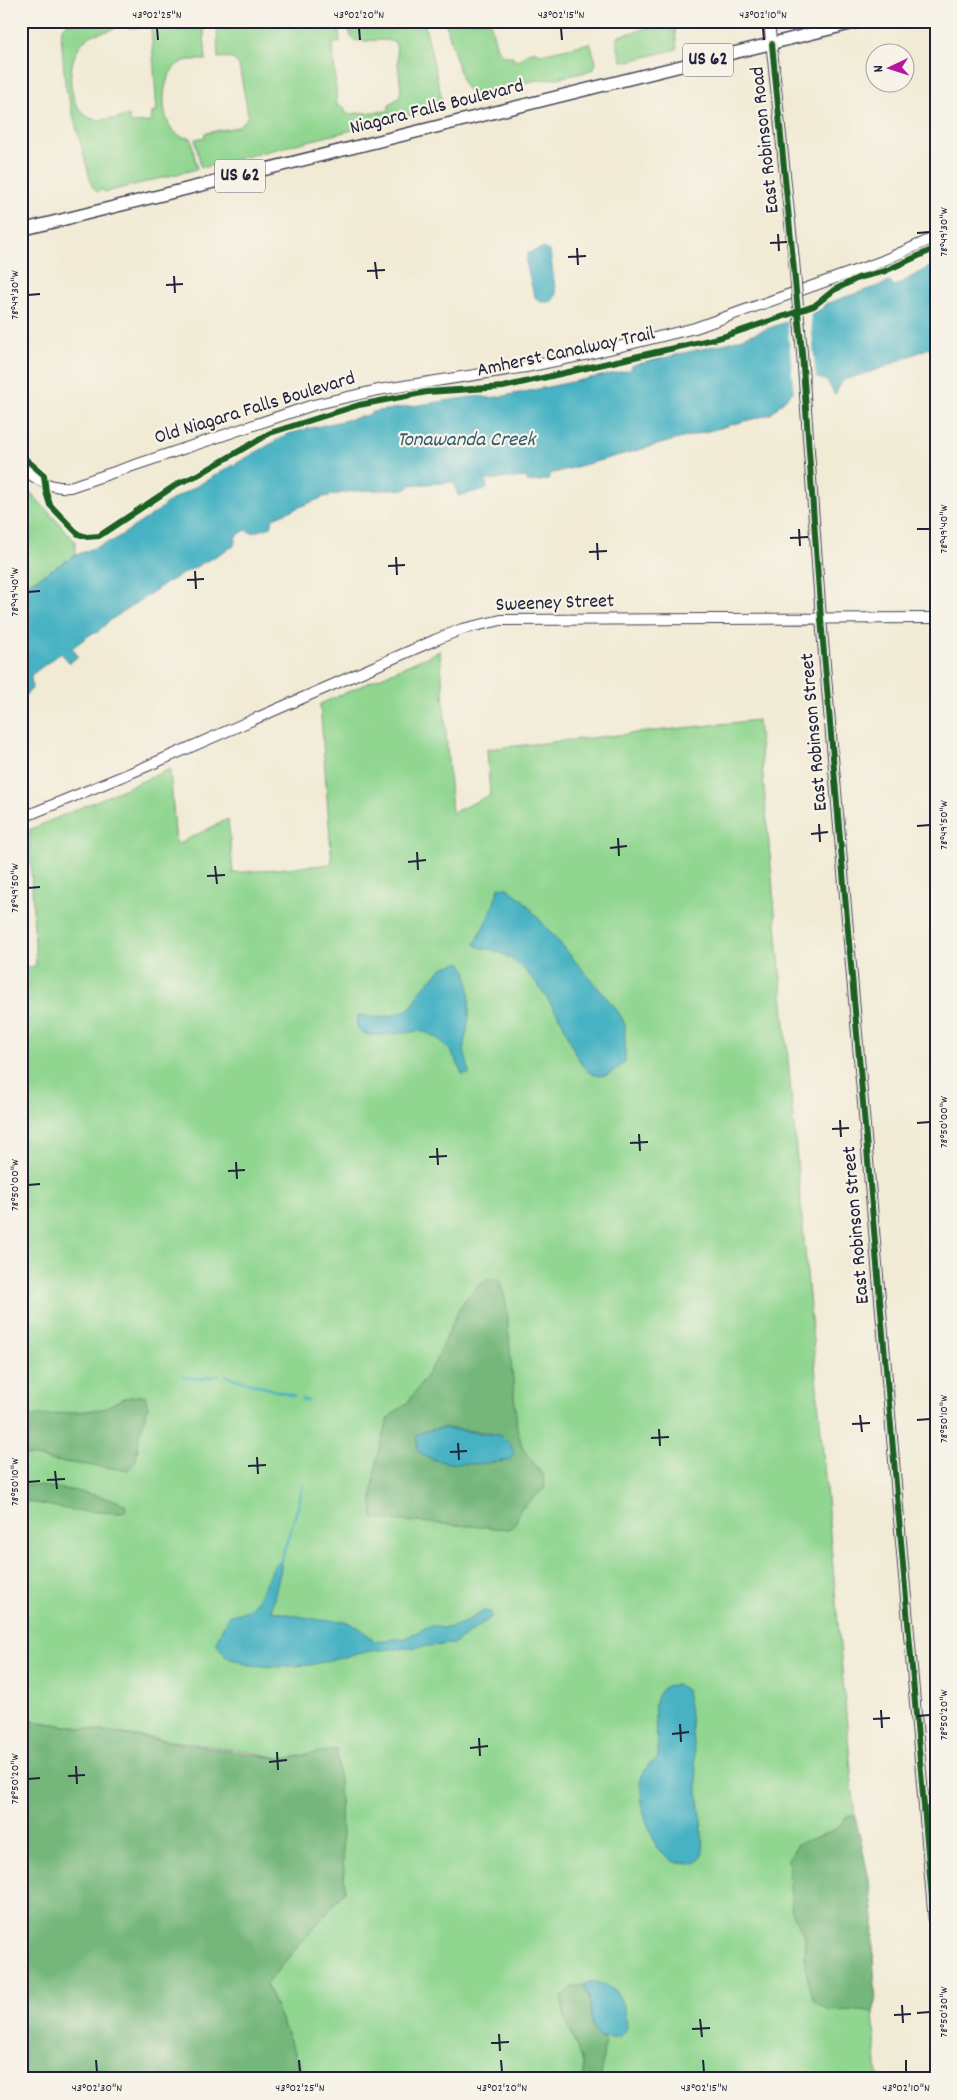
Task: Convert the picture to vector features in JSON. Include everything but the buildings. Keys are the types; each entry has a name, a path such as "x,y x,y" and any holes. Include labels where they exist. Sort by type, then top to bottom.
{"main road":[{"name":"Niagara Falls Boulevard","path":"21,230 862,21"}],"street":[{"name":"East Robinson Road","path":"769,21 802,353"},
{"name":"Old Niagara Falls Boulevard","path":"21,466 38,480 52,486 64,487 75,485 313,405 378,390 589,354 695,328 880,262 936,236"},
{"name":"East Robinson Street","path":"802,353 821,619 936,1945"},
{"name":"Sweeney Street","path":"21,818 145,768 435,640 462,629 501,620 936,618"}],"green space":[{"path":"115,21 117,27 87,38 77,50 71,70 72,93 82,112 90,118 97,120 114,119 127,115 129,116 130,123 151,122 152,113 157,111 151,27 130,28 127,27 128,21 203,21 206,60 182,62 174,69 164,91 166,118 172,129 180,136 191,138 197,169 106,192 101,190 97,192 92,186 65,84 61,33 62,28 68,23"},
{"path":"217,21 339,21 340,42 333,44 337,106 344,107 346,114 389,111 389,104 399,98 401,91 396,44 385,40 354,40 350,35 350,21 424,21 442,100 432,110 201,168 195,139 205,137 205,133 237,127 247,119 248,114 239,65 230,58 218,58"},
{"path":"445,21 490,21 497,49 504,56 513,56 514,61 529,52 541,54 590,43 596,62 594,69 568,76 522,83 487,93 475,93 468,90 463,83"},
{"path":"674,21 677,49 622,61 616,42 619,36"},
{"path":"21,482 75,541 76,555 21,588"},
{"path":"440,651 452,813 490,795 487,749 758,720 855,1816 868,1874 874,1917 873,1959 876,2001 873,2012 878,2079 306,2079 266,1984 345,1891 337,1750 284,1759 251,1752 33,1721 21,1747 21,968 36,966 29,830 170,769 176,845 228,819 233,873 332,864 320,704"},
{"path":"489,1279 499,1279 506,1301 517,1428 523,1449 543,1475 545,1488 520,1510 515,1525 509,1529 374,1519 372,1510 373,1484 382,1440 389,1419 394,1412 406,1404 421,1384 440,1352 462,1305 469,1294","holes":["443,1428 484,1432 502,1436 422,1432"]},
{"path":"145,1395 148,1407 139,1436 136,1461 128,1470 55,1461 21,1454 21,1415 39,1416 103,1409 124,1398"},
{"path":"21,1484 87,1493 125,1504 126,1507 125,1511 121,1513 76,1511 21,1500"},
{"path":"33,1721 284,1759 337,1749 345,1891 266,1984 306,2079 21,2079 21,1747"},
{"path":"848,1816 855,1816 868,1874 874,1917 873,1959 876,2001 873,2012 862,2010 829,2011 814,2002 805,1967 805,1937 792,1914 788,1859 798,1844 837,1829"},
{"path":"584,1985 589,1998 592,2024 598,2038 605,2039 601,2079 583,2079 583,2068 565,2018 563,2007 562,1997 572,1987"}],"water":[{"path":"543,248 550,252 556,295 552,301 544,302 538,300 534,295 526,262 528,253"},
{"name":"Tonawanda Creek","path":"936,264 936,345 877,370 843,380 835,395 827,381 809,375 771,414 550,474 548,480 527,482 527,477 486,480 487,489 458,496 454,482 411,485 407,489 353,491 324,497 273,518 271,527 252,533 246,530 236,536 234,546 166,583 109,621 98,632 91,634 72,648 78,656 70,663 61,653 31,675 32,689 21,699 21,588 76,555 114,540 158,511 165,504 290,433 368,415 373,412 478,396 490,398 504,396 630,370 633,365 731,342 822,309 825,304 890,282 895,286"},
{"path":"499,887 507,888 522,899 617,1010 625,1024 625,1062 613,1072 599,1076 589,1072 577,1057 562,1022 533,979 523,968 506,955 475,944 493,907"},
{"path":"461,962 465,969 470,996 464,1047 469,1074 462,1074 456,1060 444,1043 425,1032 370,1035 361,1032 357,1026 359,1015 375,1018 393,1015 409,1009 419,992 442,968"},
{"path":"443,1428 502,1436 511,1445 514,1453 509,1460 462,1464 437,1460 417,1451 417,1435 422,1432"},
{"path":"276,1563 281,1563 281,1569 271,1611 320,1620 345,1621 360,1628 374,1641 405,1638 431,1625 445,1628 452,1627 484,1611 491,1612 492,1617 453,1644 370,1651 310,1665 276,1667 248,1665 226,1657 216,1642 228,1616 245,1611 251,1607 259,1596"},
{"path":"678,1685 686,1690 689,1706 701,1818 703,1853 698,1861 691,1864 674,1862 657,1848 643,1812 640,1783 642,1775 650,1763 657,1760 656,1699 660,1691 667,1686"},
{"path":"590,1982 609,1986 619,1997 624,2012 626,2031 619,2037 598,2038 592,2024 589,1998 584,1985"}],"pier":[{"path":"810,311 816,380 809,378 794,394 787,319"}],"waterway":[{"path":"183,1377 201,1379 219,1375"},
{"path":"226,1376 294,1396"},
{"path":"302,1399 308,1401"},
{"path":"280,1563 303,1485"}],"cycle path":[{"path":"772,44 802,353 821,619 936,1945"},
{"name":"Amherst Canalway Trail","path":"21,455 44,475 50,505 78,534 87,537 99,536 179,483 198,475 270,433 359,405 427,392 503,387 722,337 814,306 834,290 858,278 885,271 936,248"}]}
